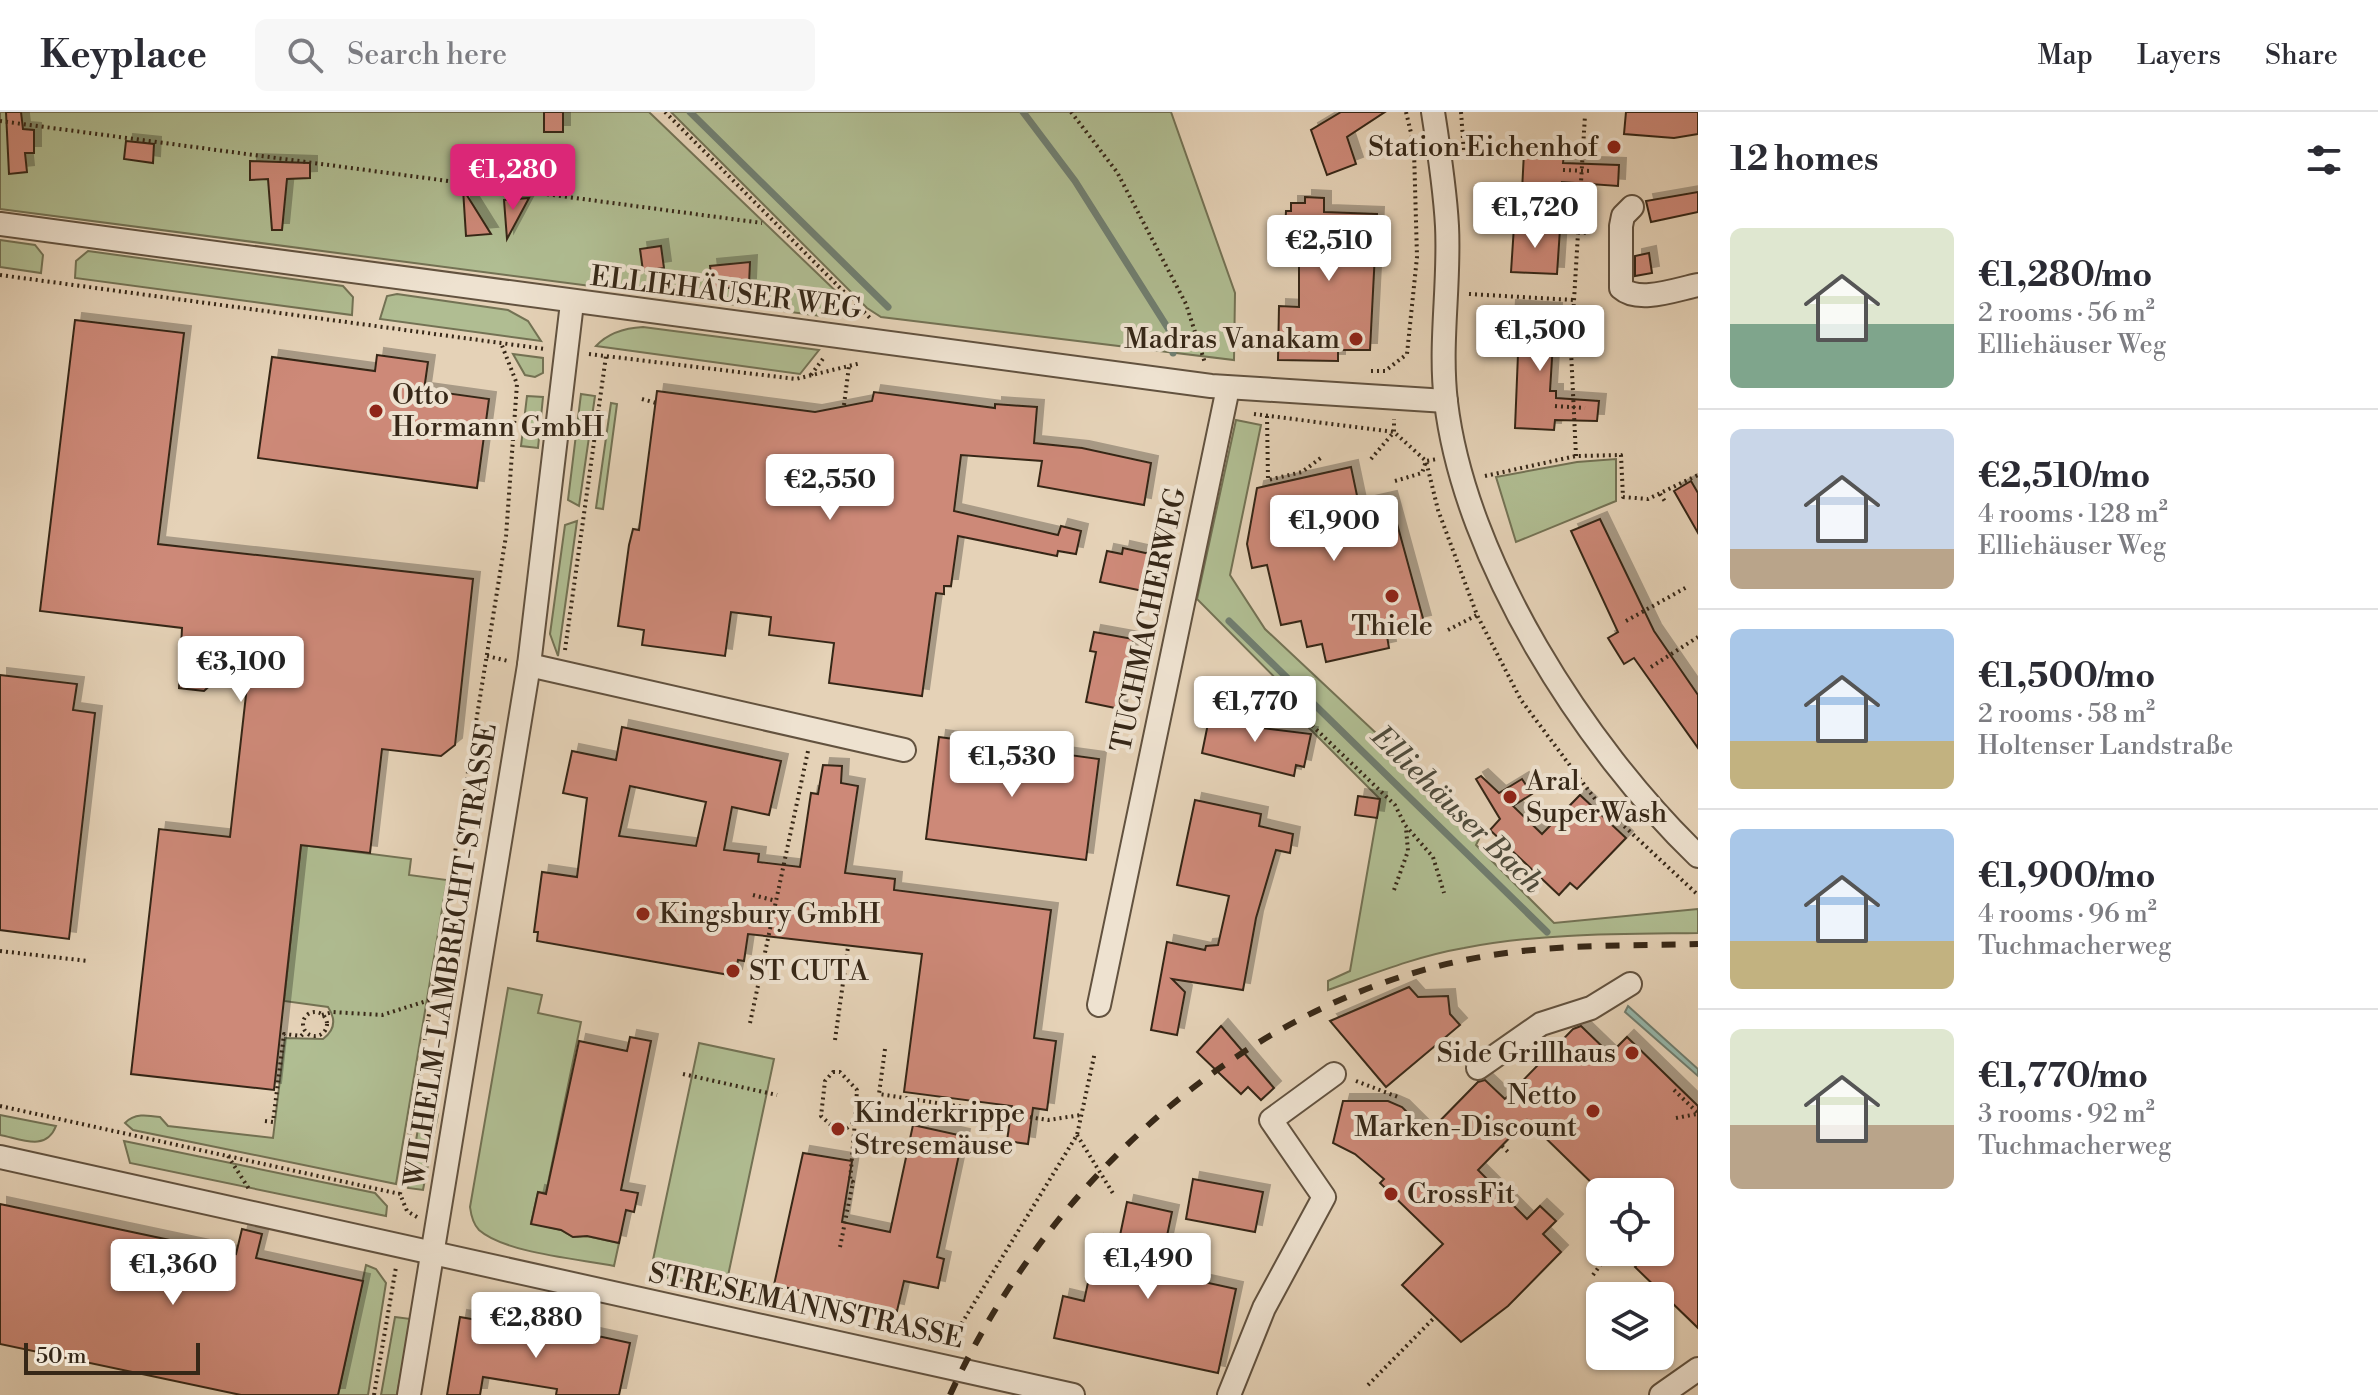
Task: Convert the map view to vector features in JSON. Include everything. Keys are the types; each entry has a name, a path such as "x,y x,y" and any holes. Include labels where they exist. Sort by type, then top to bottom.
{"street":[{"path":"1433,112 1447,229 1443,312 1446,401 1455,455 1478,525 1521,620 1612,758 1698,856"},
{"path":"1632,207 1623,216 1621,226 1621,288 1634,295 1644,295 1698,285"},
{"name":"ELLIEHÄUSER WEG","path":"0,224 572,303 1228,388 1446,401"},
{"name":"WILHELM-LAMBRECHT-STRASSE","path":"409,1395 529,665 572,303"},
{"name":"TUCHMACHERWEG","path":"1099,1005 1228,388"},
{"path":"529,665 904,750"},
{"path":"1478,1068 1541,1024 1591,1008 1630,984"},
{"path":"1229,1395 1264,1308 1324,1197 1271,1120 1334,1074"},
{"name":"STRESEMANNSTRASSE","path":"0,1157 1073,1395"},
{"path":"1661,1395 1698,1369"}],"path":[{"path":"665,112 877,325"},
{"path":"1071,112 1117,172 1186,304 1206,366"},
{"path":"1397,365 1407,354 1417,257 1413,141 1406,112"},
{"path":"1576,456 1573,314 1585,115"},
{"path":"0,121 762,223"},
{"path":"1563,170 1591,171"},
{"path":"1560,231 1588,233"},
{"path":"0,275 566,352 796,379 810,377"},
{"path":"1463,294 1574,300"},
{"path":"1555,313 1583,315"},
{"path":"0,1106 400,1194 506,536 517,384 501,343"},
{"path":"562,672 606,356"},
{"path":"844,405 849,366"},
{"path":"642,399 656,403"},
{"path":"1555,406 1585,408"},
{"path":"1267,416 1268,480 1302,472 1322,457"},
{"path":"1371,459 1394,432"},
{"path":"1485,476 1576,456 1621,455 1623,497 1648,499 1698,475"},
{"path":"1395,481 1422,473 1426,461"},
{"path":"1481,463 1489,491"},
{"path":"1660,494 1666,503"},
{"path":"1626,621 1687,587"},
{"path":"1448,630 1477,615"},
{"path":"1651,667 1698,637"},
{"path":"1299,713 1395,805 1405,825 1433,857 1444,893"},
{"path":"750,1023 813,730"},
{"path":"1394,890 1408,851 1405,825"},
{"path":"753,895 776,901"},
{"path":"835,1040 848,947"},
{"path":"0,951 88,961"},
{"path":"265,1121 273,1122 284,1034 301,1036 305,1032 306,1016 333,1012 382,1015 433,999"},
{"path":"305,1032 321,1035 327,1025 322,1015"},
{"path":"885,1049 879,1094 1048,1120 1081,1115"},
{"path":"937,1365 1077,1135 1095,1052"},
{"path":"840,1247 853,1182 850,1181 855,1121 857,1090 840,1072 833,1072 825,1081 823,1120 843,1128 855,1121"},
{"path":"683,1074 777,1095"},
{"path":"1334,1074 1398,1097"},
{"path":"1674,1090 1698,1114"},
{"path":"1676,1118 1698,1114"},
{"path":"1077,1135 1114,1195"},
{"path":"1502,1146 1509,1153"},
{"path":"228,1156 266,1215"},
{"path":"374,1395 400,1244"},
{"path":"1593,1275 1600,1266"},
{"path":"1368,1385 1435,1317"}],"green space":[{"path":"0,112 649,112 844,299 836,318 0,209"},
{"path":"671,112 1171,112 1235,293 1234,360 881,317 867,308"},
{"path":"0,240 35,245 43,255 41,273 0,267"},
{"path":"88,251 343,286 353,297 352,315 75,278 76,261"},
{"path":"397,294 508,310 528,321 541,341 380,319 387,296"},
{"path":"643,327 819,350 800,374 596,346 617,332"},
{"path":"513,354 543,358 543,373 535,377 525,375"},
{"path":"581,394 595,396 579,506 568,500"},
{"path":"527,396 543,397 538,448 521,446"},
{"path":"611,403 617,404 603,509 596,508"},
{"path":"1236,420 1261,425 1230,575 1265,629 1441,794 1441,802 1479,839 1476,845 1554,923 1698,909 1698,933 1581,935 1493,943 1429,956 1328,990 1328,981 1350,971 1380,799 1304,723 1312,715 1197,599"},
{"path":"1616,459 1616,501 1516,542 1496,477 1577,462"},
{"path":"577,521 558,656 550,634 565,525"},
{"path":"301,845 411,859 409,875 447,880 396,1184 133,1130 125,1123 137,1116 160,1117 168,1126 273,1138 285,1038 323,1039 333,1024 328,1007 284,1001"},
{"path":"508,988 542,995 538,1013 581,1022 546,1193 538,1192 531,1223 561,1230 573,1237 587,1236 619,1243 614,1266 524,1250 491,1238 475,1225 470,1207"},
{"path":"699,1043 774,1059 725,1290 650,1274"},
{"path":"421,1111 438,1114 423,1190 408,1188"},
{"path":"0,1115 56,1126 46,1139 24,1141 0,1135"},
{"path":"124,1141 375,1193 387,1206 386,1216 130,1163"},
{"path":"366,1265 376,1269 386,1283 368,1395 338,1395"},
{"path":"395,1317 411,1319 397,1395 381,1395"}],"water":[{"path":"1628,1006 1698,1069 1698,1076 1625,1012"}],"building":[{"path":"6,112 21,112 23,129 34,130 34,153 25,153 27,172 9,174"},
{"path":"544,112 563,112 563,132 544,132"},
{"path":"1341,112 1385,112 1347,137 1356,164 1327,175 1311,130"},
{"path":"1626,112 1698,112 1698,134 1674,138 1624,134"},
{"path":"126,141 154,144 153,163 124,159"},
{"path":"1524,152 1564,154 1563,163 1619,165 1618,186 1562,182 1562,193 1522,191"},
{"path":"250,161 310,163 310,178 287,179 282,230 272,230 268,179 250,180"},
{"path":"463,189 491,234 466,236"},
{"path":"1698,192 1698,212 1651,222 1646,201"},
{"path":"1305,197 1324,198 1324,212 1377,214 1370,350 1338,350 1338,361 1278,360 1279,306 1299,307 1299,250 1284,250 1286,211 1291,211 1291,203 1305,203"},
{"path":"529,198 507,239 504,200"},
{"path":"1514,226 1560,229 1557,274 1511,272"},
{"path":"661,246 664,268 643,271 640,249"},
{"path":"1649,253 1652,273 1635,276 1635,256"},
{"path":"750,262 749,285 713,290 710,266"},
{"path":"1509,307 1555,310 1550,391 1556,391 1556,398 1599,401 1597,421 1555,420 1554,430 1515,428 1518,354 1506,353"},
{"path":"75,320 184,333 158,544 473,579 455,745 441,756 382,749 370,853 301,845 274,1090 131,1074 159,829 230,837 247,686 214,682 204,691 179,688 182,628 40,611"},
{"name":"Otto Hormann GmbH","path":"377,355 428,362 424,390 489,399 477,488 258,458 272,357 375,371"},
{"path":"657,391 815,412 872,401 874,392 995,408 995,404 1037,407 1034,443 1082,448 1151,463 1144,505 1038,486 1042,461 961,455 954,511 1058,535 1061,526 1081,531 1076,554 1058,551 1057,556 958,536 951,586 944,586 944,594 936,593 922,696 829,683 834,643 769,635 771,617 731,612 725,656 642,645 644,630 618,626 629,545 633,529 639,530"},
{"path":"1351,467 1359,505 1390,498 1424,622 1386,630 1389,648 1326,662 1322,644 1307,647 1301,621 1281,625 1267,565 1252,568 1247,544 1257,488"},
{"path":"1691,481 1698,493 1698,533 1674,491"},
{"path":"1600,519 1654,631 1698,695 1698,748 1634,658 1624,664 1608,638 1618,632 1571,531"},
{"path":"1123,548 1150,554 1143,591 1100,582 1107,551 1122,554"},
{"path":"1094,632 1133,639 1120,709 1086,702 1096,652 1090,651"},
{"path":"0,675 77,684 73,710 95,713 69,939 0,930"},
{"path":"1211,709 1240,715 1238,725 1311,734 1304,767 1296,765 1294,776 1202,753"},
{"path":"622,727 781,761 769,815 732,807 724,850 759,854 758,862 800,867 811,793 818,794 823,765 842,766 841,783 858,786 845,873 895,879 894,890 1051,910 1034,1038 1056,1041 1047,1110 1033,1108 1028,1144 1007,1141 1012,1106 904,1092 922,954 748,934 744,961 738,960 735,976 537,941 538,932 534,932 542,872 577,877 587,798 563,793 572,751 616,760","holes":["630,786 706,802 696,846 619,836"]},
{"path":"939,737 1099,759 1086,860 926,839"},
{"path":"1481,776 1499,793 1522,779 1532,794 1513,806 1542,834 1580,795 1626,838 1577,889 1570,883 1559,895 1490,830 1500,819 1476,779"},
{"path":"1358,796 1380,799 1377,818 1355,815"},
{"path":"1195,800 1261,814 1259,826 1293,834 1290,853 1276,850 1256,918 1243,990 1172,979 1185,992 1177,1035 1151,1030 1167,942 1205,950 1206,946 1218,945 1229,896 1177,885"},
{"path":"1409,987 1418,997 1448,996 1450,1014 1460,1025 1386,1087 1330,1021"},
{"path":"1221,1026 1274,1088 1261,1100 1248,1087 1241,1094 1197,1052"},
{"path":"1581,1026 1610,1054 1627,1037 1698,1106 1698,1328 1674,1305 1674,1282 1650,1282 1635,1267 1674,1266 1674,1178 1587,1178 1527,1120 1478,1170 1527,1219 1540,1206 1556,1221 1543,1234 1561,1252 1508,1306 1461,1342 1402,1285 1443,1244 1380,1183 1384,1179 1355,1154 1333,1143 1343,1101 1388,1101 1402,1107 1428,1133 1478,1082 1485,1080 1505,1099 1573,1029"},
{"path":"630,1037 651,1041 621,1190 638,1193 634,1212 626,1210 619,1243 587,1236 573,1237 561,1230 531,1224 538,1192 546,1194 579,1041 627,1051"},
{"path":"913,1125 963,1136 937,1257 944,1259 938,1288 904,1281 897,1311 774,1285 803,1153 852,1161 842,1222 890,1232"},
{"path":"1193,1179 1263,1192 1255,1232 1186,1219"},
{"path":"1127,1202 1172,1212 1163,1255 1166,1255 1163,1273 1236,1289 1218,1373 1054,1338 1063,1296 1084,1301 1097,1241 1118,1245"},
{"path":"0,1204 236,1254 242,1229 262,1234 256,1258 363,1281 338,1395 241,1395 0,1344"},
{"path":"460,1317 569,1336 570,1330 630,1343 619,1395 556,1395 557,1389 483,1377 480,1395 447,1395"}],"waterway":[{"path":"690,112 888,307"},
{"name":"Elliehäuser Bach","path":"1023,112 1075,181 1171,333 1173,353"},
{"name":"Elliehäuser Bach","path":"1229,621 1547,932"}],"railway":[{"path":"950,1395 991,1317 1041,1242 1099,1174 1164,1112 1235,1057 1313,1013 1395,979 1481,957 1562,948 1698,944"}],"place":[{"name":"Station Eichenhof","path":"1614,147"},
{"name":"Madras Vanakam","path":"1356,339"},
{"name":"Otto Hormann GmbH","path":"376,411"},
{"name":"Thiele","path":"1392,596"},
{"name":"Aral SuperWash","path":"1510,797"},
{"name":"Kingsbury GmbH","path":"643,914"},
{"name":"ST CUTA","path":"733,971"},
{"name":"Side Grillhaus","path":"1632,1053"},
{"name":"Netto Marken-Discount","path":"1593,1111"},
{"name":"Kinderkrippe Stresemäuse","path":"838,1129"},
{"name":"CrossFit","path":"1391,1194"}]}
